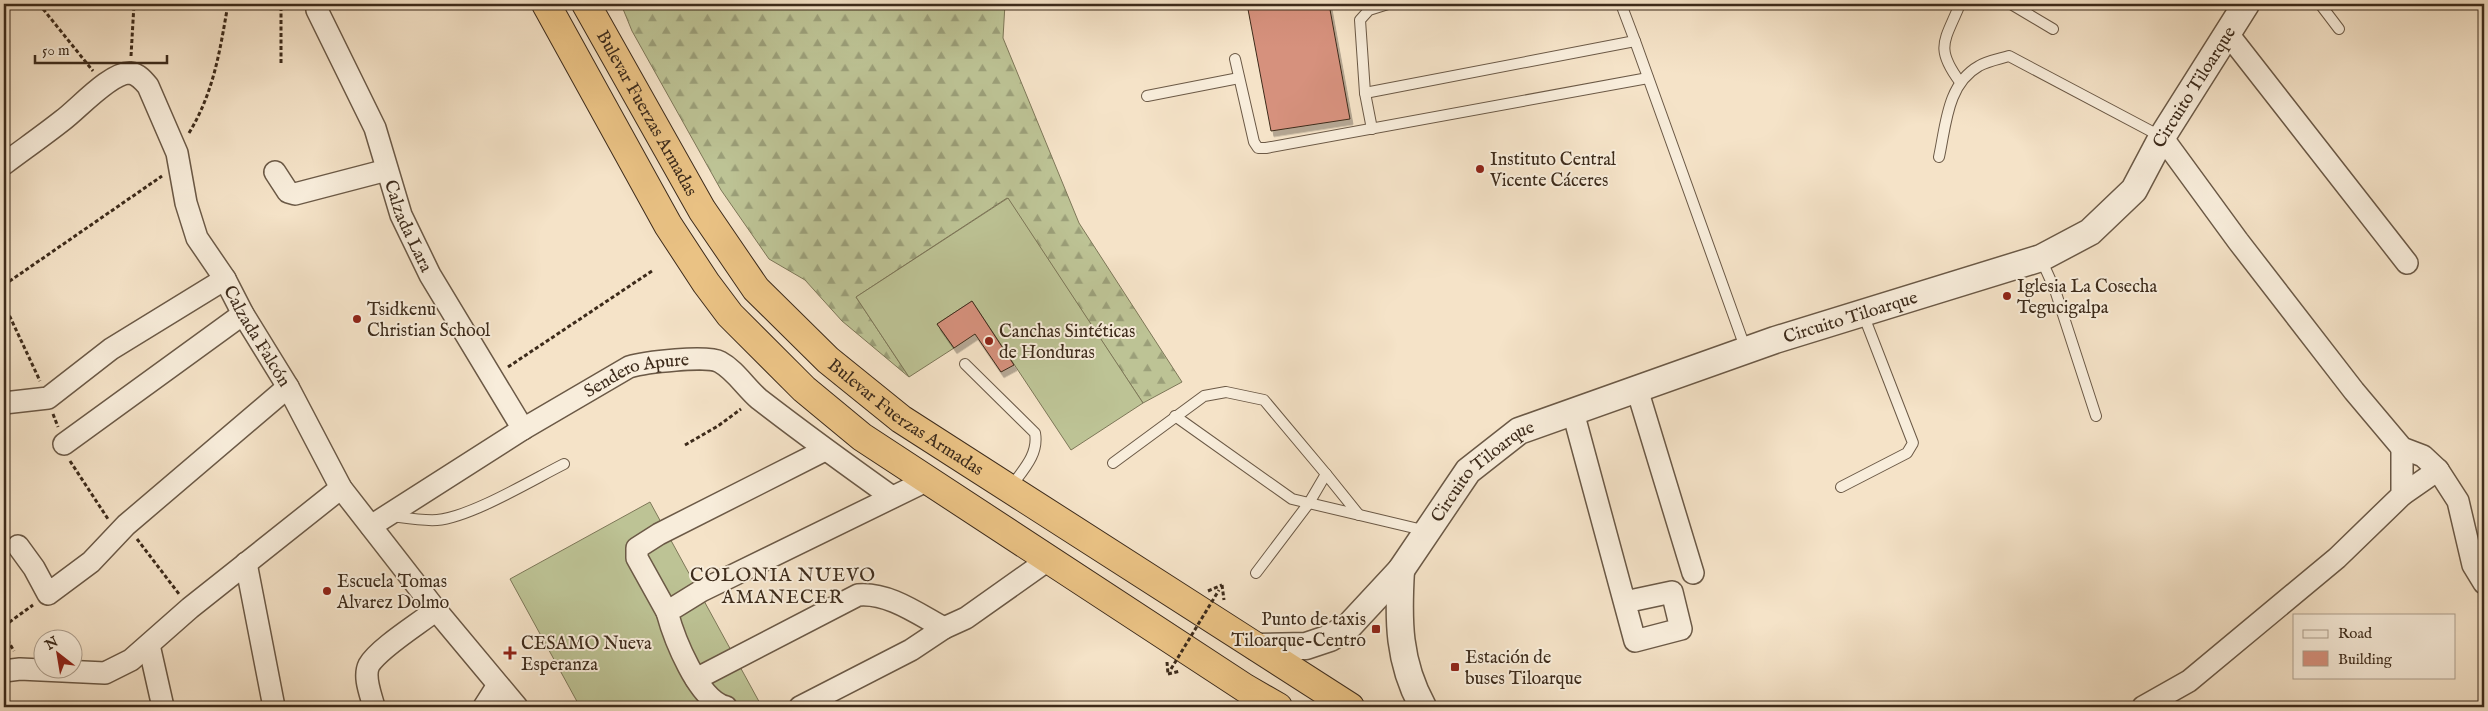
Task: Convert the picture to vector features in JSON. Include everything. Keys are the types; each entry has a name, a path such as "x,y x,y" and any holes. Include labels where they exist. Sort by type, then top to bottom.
{"highway":[{"name":"Bulevar Fuerzas Armadas","path":"546,4 668,225 730,315 804,389 862,437 1048,560 1248,698 1278,707"},
{"name":"Bulevar Fuerzas Armadas","path":"586,4 702,210 756,289 828,360 901,419 1350,707"}],"street":[{"name":"Circuito Tiloarque","path":"1256,647 1306,646 1330,638 1349,626 1401,570 1468,470 1519,431 1746,350 2041,258 2090,232 2134,190 2162,138 2246,4"},
{"name":"Calzada Lara","path":"317,10 374,128 401,215 430,276 523,429"},
{"path":"2228,34 2407,262"},
{"path":"4,164 65,119 104,86 121,75 130,73"},
{"name":"Calzada Falcón","path":"130,73 141,77 148,86 178,158 186,202 197,238 225,279 243,314 288,387 341,488 379,520 436,610 517,707"},
{"path":"2162,138 2295,316 2402,448 2423,456 2438,470 2458,501 2474,565 2484,583"},
{"path":"275,172 288,192 295,194 387,170"},
{"path":"4,403 48,398 111,348 225,279"},
{"path":"64,444 243,314"},
{"name":"Sendero Apure","path":"379,520 523,429 629,367 642,363 710,359 721,362 757,397 825,450 892,497"},
{"path":"18,546 34,568 48,594 91,562 122,530 288,387"},
{"path":"1637,389 1693,573"},
{"path":"1573,412 1625,602"},
{"path":"2402,448 2402,495"},
{"path":"726,707 718,705 696,679 674,635 667,612 637,558 637,548 659,534 825,450"},
{"path":"2143,707 2189,681 2337,558 2402,495 2438,470"},
{"path":"667,612 701,591 928,480"},
{"path":"4,671 20,669 105,673 131,660 190,608 341,488"},
{"path":"800,707 911,650 944,628 966,618 1048,560"},
{"path":"246,563 274,707"},
{"path":"1401,570 1398,619 1404,664 1423,707"},
{"path":"696,679 858,595 870,594 897,603 944,628"},
{"path":"374,707 367,680 369,666 380,653 436,610"},
{"path":"149,645 163,707"},
{"path":"484,707 498,685"}],"lane":[{"path":"1372,129 1365,93 1360,20 1369,10 1388,4"},
{"path":"1621,4 1746,350"},
{"path":"1960,4 1942,48 1947,64 1960,82"},
{"path":"2011,4 2053,29"},
{"path":"2320,4 2339,28"},
{"path":"1365,93 1634,41"},
{"path":"1939,157 1951,100 1960,82 1979,66 2009,56 2162,138"},
{"path":"1235,59 1254,142 1258,148 1648,78"},
{"path":"1147,96 1239,78"},
{"path":"2041,258 2054,290 2096,416"},
{"path":"1841,487 1907,453 1913,443 1862,313"},
{"path":"965,364 1035,433 1037,443 1034,453 1010,489"},
{"path":"1112,463 1204,396 1226,392 1264,400 1359,515"},
{"path":"1176,416 1292,499 1427,531"},
{"path":"379,520 426,520 454,516 500,496 564,464"},
{"path":"1256,573 1309,504 1326,474"}],"path":[{"path":"4,9 11,4"},
{"path":"39,4 104,86"},
{"path":"130,73 134,4"},
{"path":"4,285 178,158 203,110 220,54 228,4"},
{"path":"281,4 281,64"},
{"path":"492,377 652,271"},
{"path":"4,304 48,398 66,455 122,530 190,608"},
{"path":"685,445 718,426 757,397"},
{"path":"1168,674 1222,586"},
{"path":"4,626 48,594"}],"green space":[{"path":"621,4 1005,4 1003,38 1079,223 1182,382 1143,403 1007,198 856,297 909,377 842,321 805,280 769,259 721,190 632,31"},
{"path":"1008,198 1143,403 1071,450 972,301 937,324 954,348 909,377 856,297"},
{"path":"650,502 762,707 580,707 510,579"}],"building":[{"path":"1247,4 1329,4 1350,119 1271,131"},
{"name":"Canchas Sintéticas de Honduras","path":"972,301 1014,365 1001,372 975,334 954,348 937,324"}],"place":[{"name":"Instituto Central Vicente Cáceres","path":"1480,169"},
{"name":"Iglesia La Cosecha Tegucigalpa","path":"2007,296"},
{"name":"Tsidkenu Christian School","path":"357,319"},
{"name":"Canchas Sintéticas de Honduras","path":"989,341"},
{"name":"Escuela Tomas Alvarez Dolmo","path":"327,591"},
{"name":"Punto de taxis Tiloarque-Centro","path":"1376,629"},
{"name":"CESAMO Nueva Esperanza","path":"510,653"},
{"name":"Estación de buses Tiloarque","path":"1455,667"}],"district":[{"name":"COLONIA NUEVO AMANECER","path":"783,585"}]}
